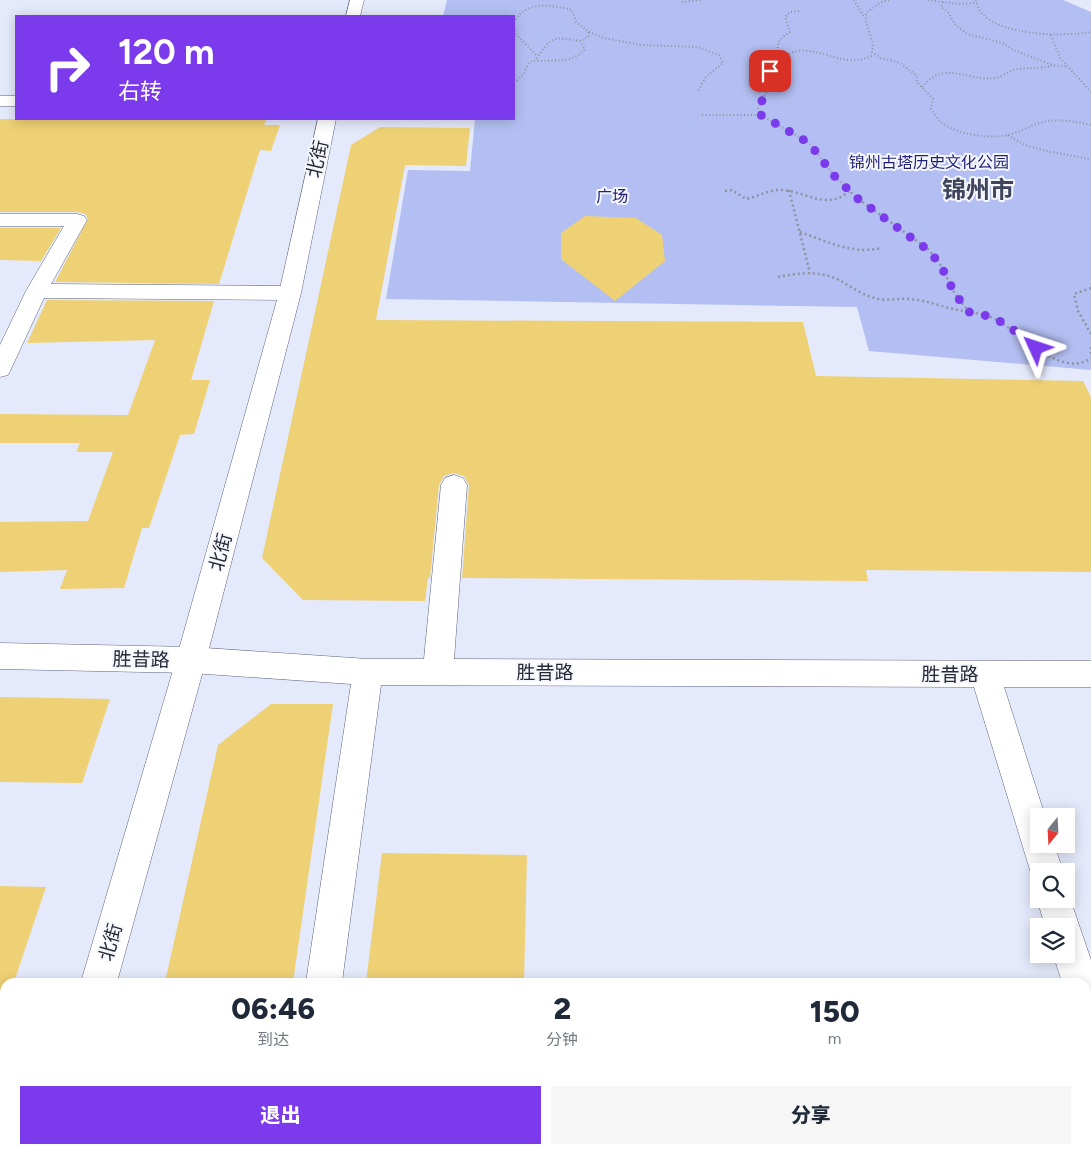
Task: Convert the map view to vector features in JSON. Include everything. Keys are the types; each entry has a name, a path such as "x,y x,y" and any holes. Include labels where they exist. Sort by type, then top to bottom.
{"street":[{"path":"353,15 357,0"},
{"path":"0,101 15,101"},
{"name":"北街","path":"100,978 191,660 290,292 327,120"},
{"path":"0,220 77,220 37,291 0,369"},
{"path":"37,291 290,292"},
{"path":"438,672 454,486"},
{"name":"胜昔路","path":"0,656 191,660 368,672 1091,674"},
{"path":"325,978 368,672"},
{"path":"985,674 1044,863"},
{"path":"1074,963 1079,978"}],"path":[{"path":"682,2 701,0"},
{"path":"854,0 864,18 867,32 874,46 872,52 874,55"},
{"path":"864,18 866,13 874,7 889,0"},
{"path":"928,0 964,4 976,2 985,15 1005,26 1051,35 1077,35 1091,32"},
{"path":"943,2 941,7 943,10 948,12 955,24 968,34 1004,43 1013,50 1053,66"},
{"path":"515,20 517,15 525,8 532,6 556,7 572,10 576,22 589,32 604,38 641,45 697,47 719,56 723,63 718,69 702,79 698,90"},
{"path":"784,56 778,51 777,45 790,32 785,17 790,12 801,12"},
{"path":"515,31 537,58 574,58 582,54 585,49 580,40"},
{"path":"515,82 524,74 529,62 537,58 548,42 556,38 580,40 588,36 589,32"},
{"path":"1051,35 1060,58 1091,92"},
{"path":"761,115 758,108 770,86 768,74 784,56 792,52 805,51 857,60 874,55 900,63 916,75 917,82 933,99 931,109 941,122 978,135 1008,135 1027,126 1048,121 1063,120 1091,125"},
{"path":"922,87 928,79 945,72 996,78 1014,70 1033,70 1053,66 1067,67"},
{"path":"702,115 761,115 809,143 824,165 849,191 928,250 940,264 955,294 969,312"},
{"path":"1008,135 1021,143 1037,148 1091,160"},
{"path":"725,190 732,190 746,199 773,190 789,190 811,198 824,200 838,199 846,196 849,191"},
{"path":"789,190 810,273"},
{"path":"800,232 859,250 872,252 881,248"},
{"path":"778,278 799,273 810,273 840,280 852,288 879,299 910,299 988,316 1006,324 1044,354 1071,364 1084,363 1091,357 1091,347"},
{"path":"1091,288 1074,294 1074,303 1081,320 1091,334"}],"green space":[{"name":"锦州古塔历史文化公园","path":"447,0 1063,0 1091,12 1091,370 869,351 857,307 386,299 408,170 470,171 475,120 515,120 515,15 443,15"}],"building":[{"path":"0,119 266,120 264,125 280,125 271,151 260,150 219,284 55,282 88,219 85,214 77,212 0,212"},
{"path":"380,127 470,128 466,166 405,165 376,320 803,322 816,376 1083,381 1091,397 1091,572 866,570 868,581 462,578 469,485 464,476 453,473 444,476 439,485 430,578 428,578 425,601 303,600 262,558 351,145"},
{"path":"585,216 636,218 662,235 665,261 615,301 561,259 561,233"},
{"path":"0,228 61,228 41,261 0,260"},
{"path":"47,300 214,301 191,380 210,380 194,434 180,435 149,528 142,528 124,588 60,589 67,570 0,572 0,522 88,521 113,452 76,452 80,443 0,443 0,414 128,415 155,340 27,343"},
{"path":"0,697 110,699 82,783 0,782"},
{"path":"271,704 333,704 294,978 166,978 218,745"},
{"path":"382,853 527,855 524,978 366,978"},
{"path":"0,886 46,887 15,978 0,978"}],"district":[{"name":"锦州市","path":"978,190"}],"route":[{"path":"770,71 768,78 771,83 758,108 761,115 809,143 824,165 857,198 928,250 940,264 955,294 969,312 988,316 1006,324 1036,348"}],"park label":[{"name":"广场","path":"612,196"}]}
